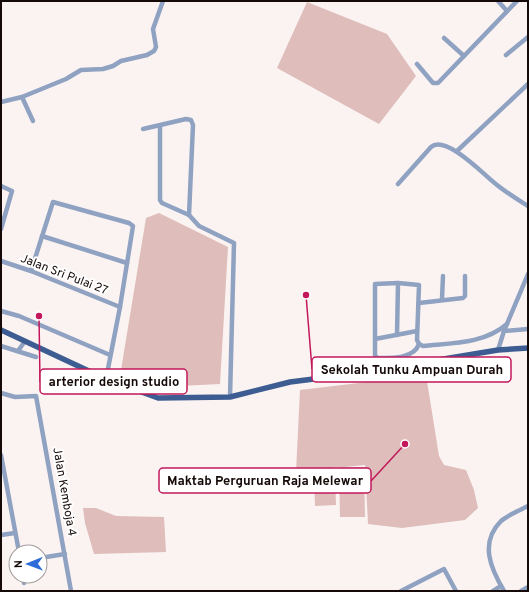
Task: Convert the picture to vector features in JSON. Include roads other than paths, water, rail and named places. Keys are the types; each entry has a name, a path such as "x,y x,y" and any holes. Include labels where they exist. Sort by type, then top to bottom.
{"main road":[{"path":"1,330 106,379 158,398 230,397 290,382 352,374 498,350 528,348"}],"street":[{"path":"1,102 22,97 66,79 82,70 103,69 113,66 121,61 151,53 156,47 153,29 163,1"},
{"path":"498,1 507,11"},
{"path":"417,64 435,84 517,1"},
{"path":"506,55 528,37"},
{"path":"444,38 464,56"},
{"path":"457,152 528,84"},
{"path":"22,97 33,121"},
{"path":"143,129 186,119 191,120 193,125 190,215"},
{"path":"160,126 160,200 162,203 190,215 199,226 234,244 230,397"},
{"path":"398,184 433,145 438,145 457,152 478,167 496,185 528,206"},
{"path":"1,186 12,191 1,229"},
{"path":"31,271 53,202 129,223 133,226 120,307 106,379"},
{"path":"42,236 127,263"},
{"name":"Jalan Sri Pulai 27","path":"1,261 31,271 120,307"},
{"path":"498,350 504,331 528,274"},
{"path":"442,299 443,276"},
{"path":"419,303 465,296 465,276"},
{"path":"397,335 398,283"},
{"path":"398,283 419,285 417,340 419,344 417,350 411,354 377,358 375,356 375,284 398,283"},
{"path":"1,311 19,316 110,355"},
{"path":"419,344 423,346 482,339 499,331 507,324"},
{"path":"504,331 528,329"},
{"path":"375,339 418,331"},
{"path":"18,351 25,341"},
{"path":"1,346 36,357"},
{"name":"Jalan Kemboja 4","path":"1,393 15,397 36,396 71,591"},
{"path":"1,455 17,544"},
{"path":"504,591 488,559 488,551 493,531 502,520 528,506"},
{"path":"1,535 15,533"},
{"path":"48,557 65,554"},
{"path":"401,591 444,569 456,591"},
{"path":"493,591 501,586"},
{"path":"521,591 528,587"}],"place":[{"name":"Sekolah Tunku Ampuan Durah","path":"306,295"},
{"name":"arterior design studio","path":"39,316"},
{"name":"Maktab Perguruan Raja Melewar","path":"405,444"}]}
